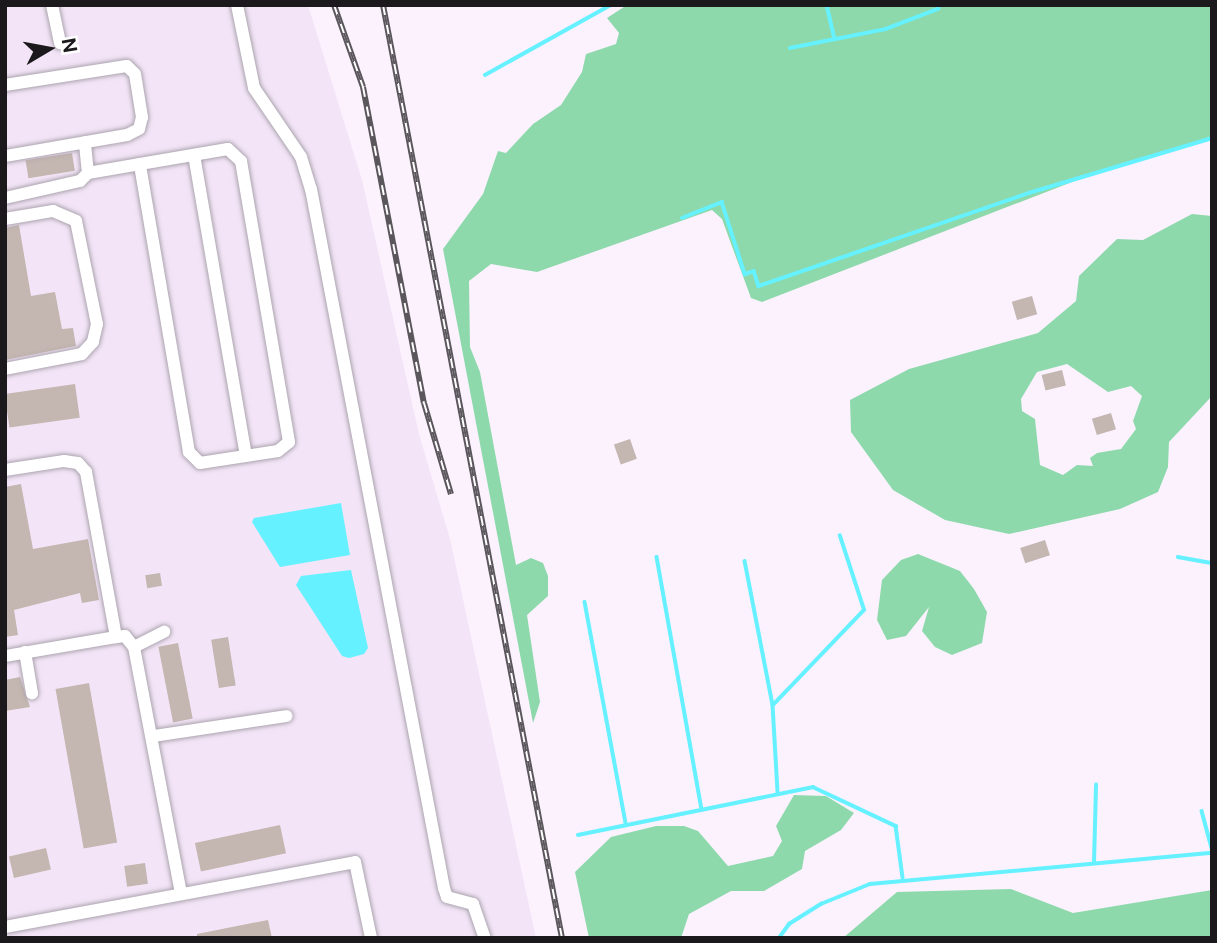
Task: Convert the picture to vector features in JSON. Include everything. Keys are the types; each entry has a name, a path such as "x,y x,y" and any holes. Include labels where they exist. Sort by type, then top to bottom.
{"lane":[{"path":"52,5 60,43"},
{"path":"237,5 254,88 301,157 311,189 443,888 447,897 473,904 480,912 485,938"},
{"path":"5,85 117,66 130,68 135,74 141,127 127,135 5,156"},
{"path":"85,142 88,173"},
{"path":"5,198 80,181 88,173 140,164 194,155 228,149 241,161 289,436 284,449 200,463 189,452 140,164"},
{"path":"194,155 246,456"},
{"path":"5,219 53,211 76,221 97,324 93,342 82,354 5,369"},
{"path":"5,471 64,461 78,463 86,472 116,637"},
{"path":"134,647 164,632"},
{"path":"5,656 125,636 134,647 155,736 181,893"},
{"path":"25,652 32,693"},
{"path":"155,736 287,716"},
{"path":"5,927 355,862 371,938"}],"shaded area":[{"path":"5,5 308,5 362,180 419,434 450,539 536,938 5,938"}],"green space":[{"path":"627,5 1212,5 1212,140 1108,168 762,302 751,298 722,219 712,210 537,272 491,264 469,281 470,347 480,372 516,565 531,558 543,563 548,576 548,596 527,615 540,702 533,723 443,249 483,194 498,151 506,153 533,124 561,105 582,72 586,54 616,44 619,33 607,18"},
{"path":"1192,214 1212,216 1212,396 1169,442 1168,467 1158,492 1120,509 1009,534 945,520 893,490 851,432 850,400 909,369 1038,333 1076,301 1079,276 1117,239 1143,240","holes":["1067,364 1108,392 1131,386 1142,396 1133,421 1136,429 1121,449 1097,453 1090,458 1093,466 1077,465 1063,475 1040,465 1035,419 1022,411 1021,399 1037,372"]},
{"path":"918,554 960,571 974,589 987,612 982,643 952,655 935,647 922,631 929,607 906,636 887,640 877,620 882,580 901,560"},
{"path":"794,795 826,796 854,813 841,830 805,851 802,869 764,891 731,891 689,914 681,938 589,938 575,872 611,837 656,826 684,826 698,831 728,866 773,856 782,841 776,826"},
{"path":"1011,889 1073,913 1212,890 1212,938 843,938 897,892"}],"water":[{"path":"341,503 350,555 280,567 252,522 254,518"},
{"path":"351,570 368,648 364,654 349,658 342,656 296,585 301,576"}],"building":[{"path":"72,153 75,171 28,178 26,160"},
{"path":"19,225 31,296 55,292 62,329 73,328 76,346 5,360 5,228"},
{"path":"1032,296 1037,314 1017,320 1012,302"},
{"path":"1062,370 1066,386 1045,391 1042,375"},
{"path":"75,384 80,418 9,428 5,394"},
{"path":"1111,413 1116,429 1097,435 1092,419"},
{"path":"630,439 637,459 621,464 614,445"},
{"path":"21,484 33,549 88,539 99,600 82,603 80,593 14,610 18,635 5,637 5,487"},
{"path":"1045,540 1050,555 1025,563 1020,548"},
{"path":"160,573 162,586 147,588 145,575"},
{"path":"228,637 236,685 219,688 211,640"},
{"path":"178,643 193,719 173,722 158,647"},
{"path":"20,677 30,707 5,711 5,680"},
{"path":"89,683 117,843 84,848 56,689"},
{"path":"280,825 286,853 201,871 195,843"},
{"path":"46,848 51,869 14,878 9,857"},
{"path":"145,863 148,884 127,887 124,866"},
{"path":"268,920 272,938 197,938 197,934"}],"waterway":[{"path":"485,75 611,5"},
{"path":"827,5 835,39"},
{"path":"790,48 886,29 938,9"},
{"path":"682,218 722,202 745,274 754,271 759,286 1029,193 1212,138"},
{"path":"774,704 864,610 840,536"},
{"path":"657,557 702,809"},
{"path":"1178,557 1212,563"},
{"path":"745,561 773,705 778,793"},
{"path":"585,602 626,824"},
{"path":"1094,863 1096,785"},
{"path":"578,835 813,787 896,826 903,878"},
{"path":"1202,811 1212,848"},
{"path":"779,938 789,924 821,904 870,884 1212,853"}],"railway":[{"path":"334,5 363,87 424,403 451,494"},
{"path":"383,5 562,938"}]}
